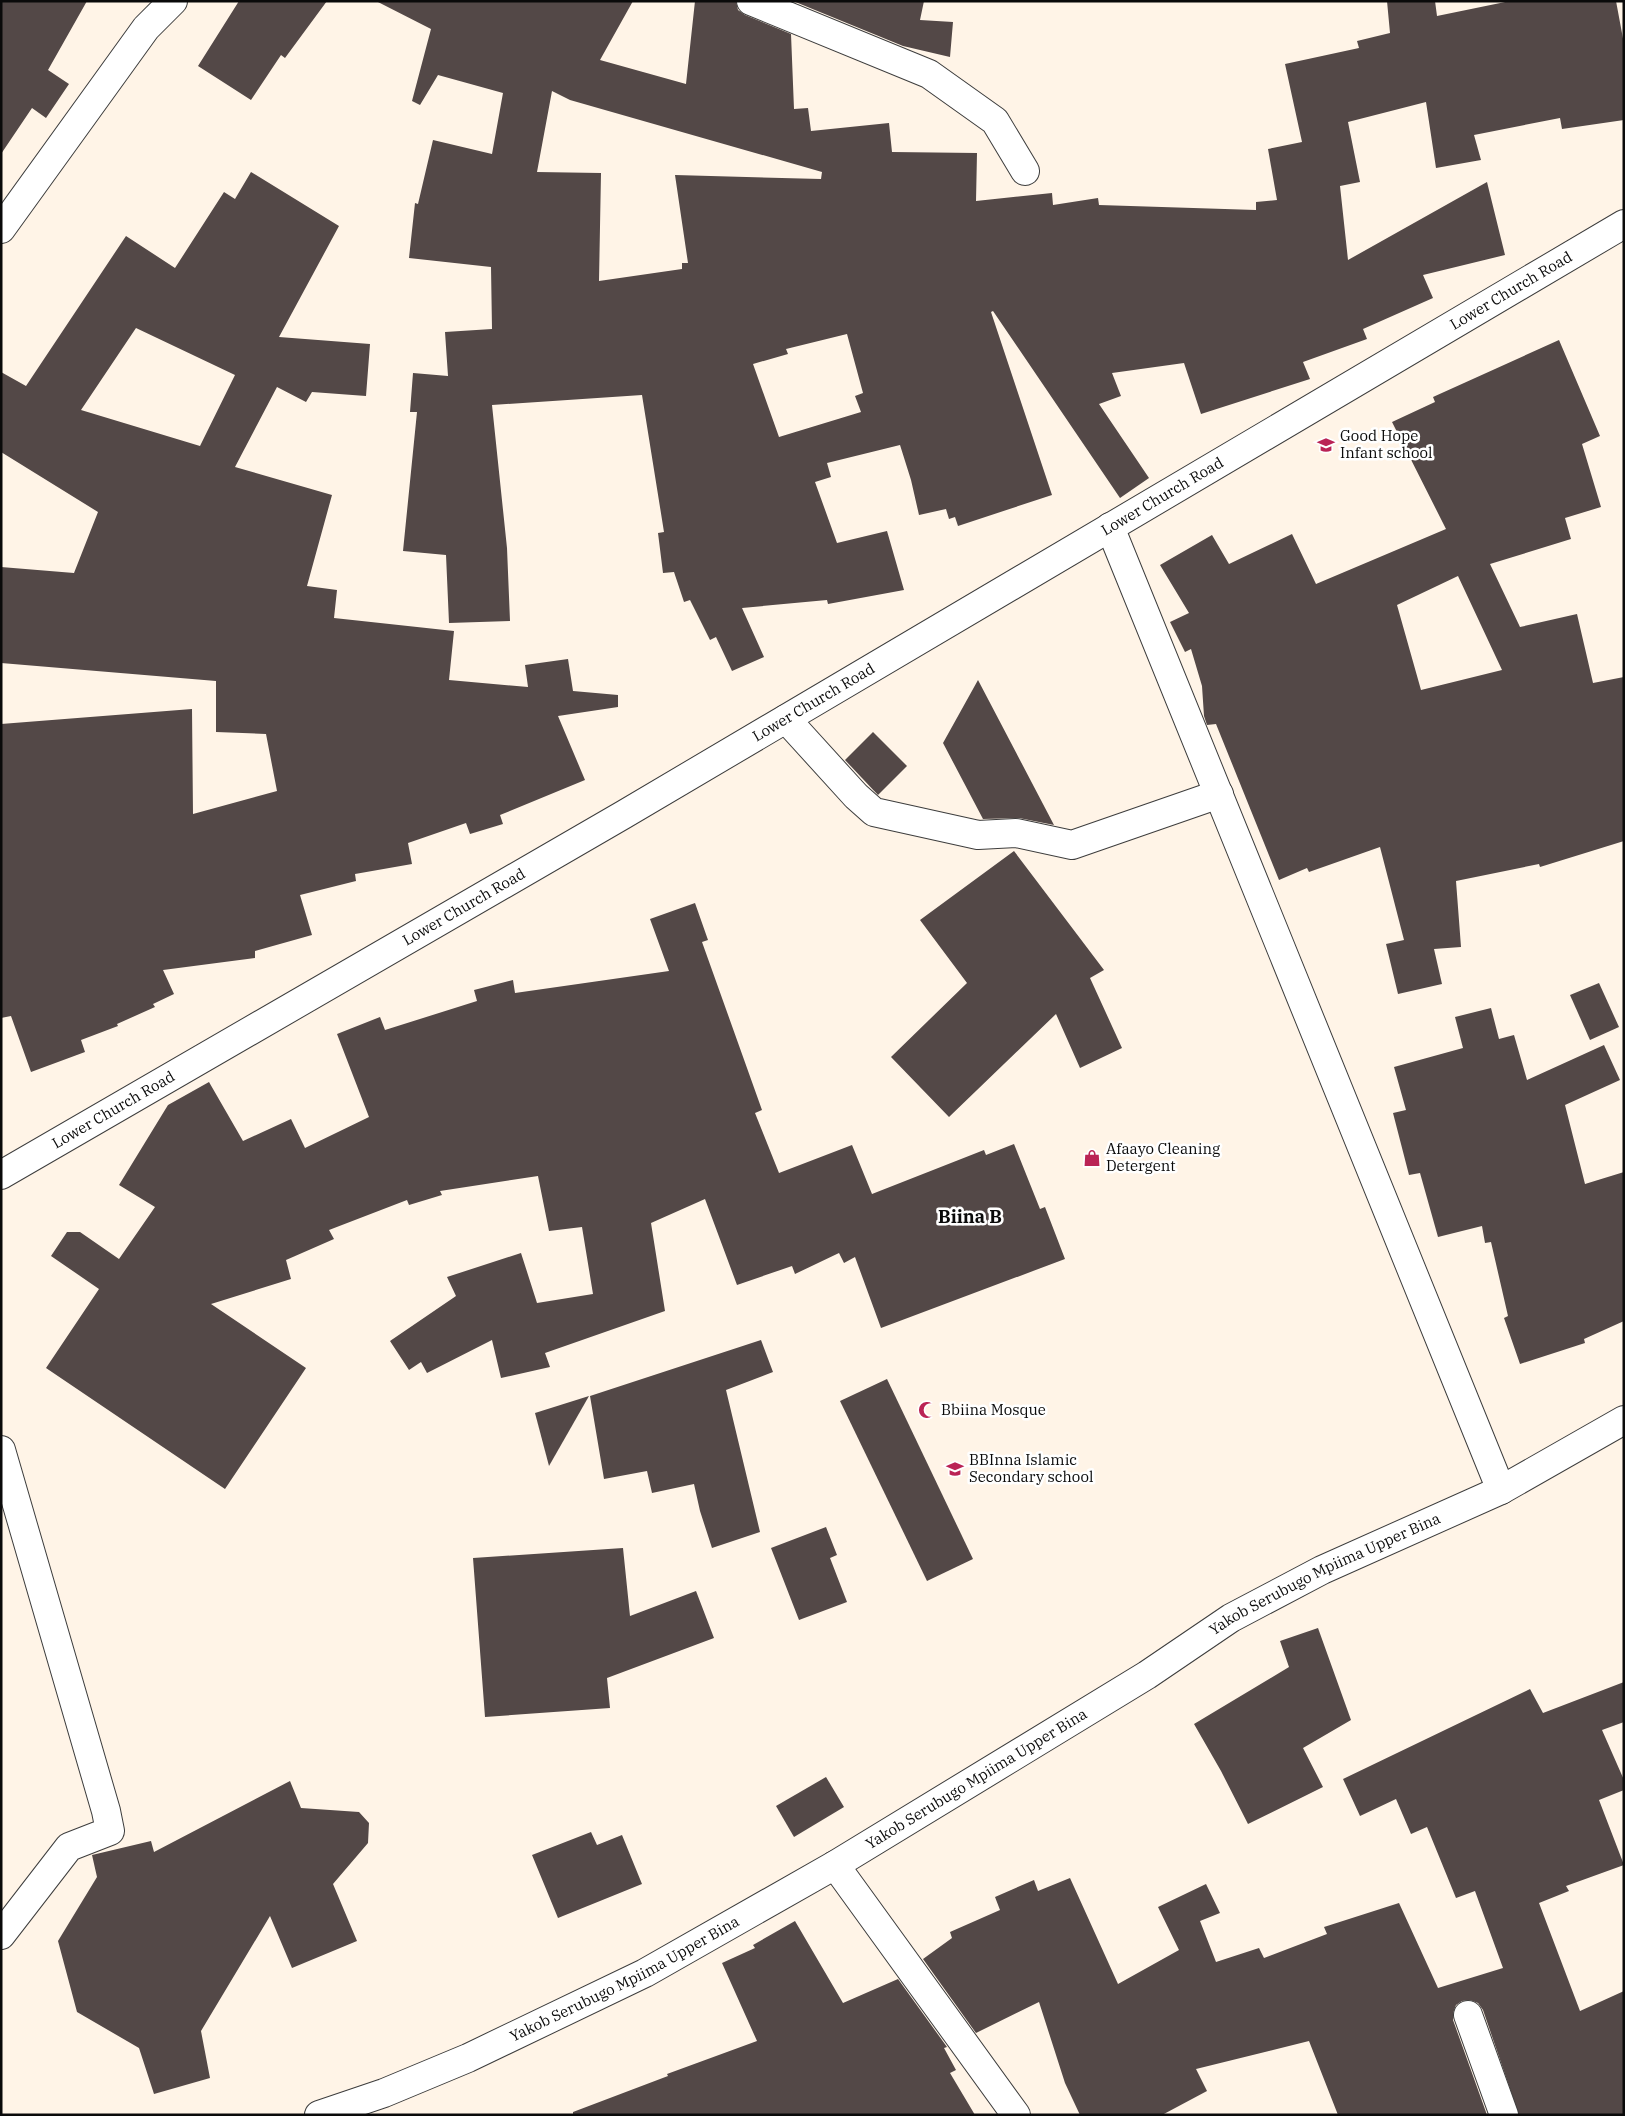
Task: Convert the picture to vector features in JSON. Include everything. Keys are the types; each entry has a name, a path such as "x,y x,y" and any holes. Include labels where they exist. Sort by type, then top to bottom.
{"street":[{"path":"1,229 146,28 173,1"},
{"path":"751,1 929,74 995,121 1025,171"},
{"name":"Lower Church Road","path":"1,1175 786,719 1624,224"},
{"path":"1110,527 1501,1490"},
{"path":"786,719 856,796 874,812 978,835 1016,833 1072,845 1219,794"},
{"name":"Yakob Serubugo Mpiima Upper Bina","path":"318,2115 384,2093 468,2058 645,1973 835,1865 1147,1675 1231,1618 1322,1570 1501,1490 1624,1420"},
{"path":"1,1450 106,1811 110,1831 69,1846 1,1935"},
{"path":"835,1865 1016,2115"},
{"path":"1468,2015 1504,2115"}],"building":[{"path":"1,1 87,1 48,70 69,84 46,118 32,108 1,154"},
{"path":"239,1 327,1 285,58 281,55 251,100 198,66"},
{"path":"376,1 633,1 600,60 686,84 695,1 736,1 738,10 745,15 791,34 794,109 808,108 811,131 889,123 892,152 977,153 976,201 1052,193 1053,205 1098,198 1099,205 1256,210 1256,202 1277,200 1268,149 1302,142 1285,64 1359,48 1357,41 1390,33 1387,1 1435,1 1437,16 1510,1 1616,1 1624,44 1624,120 1562,129 1560,118 1474,135 1481,160 1436,168 1426,102 1348,122 1360,182 1340,186 1348,260 1487,182 1505,255 1423,275 1433,298 1363,329 1367,339 1303,362 1310,379 1201,414 1184,363 1112,373 1121,396 1099,404 1149,478 1120,498 993,311 991,312 1052,495 958,526 955,517 949,519 946,509 919,515 900,445 827,463 831,477 815,482 837,543 887,531 904,590 828,604 827,600 742,608 764,657 732,671 716,637 710,640 690,600 684,602 674,572 663,573 658,533 664,532 642,395 492,405 507,548 510,621 449,623 446,555 403,551 417,412 410,412 413,373 448,376 445,332 492,329 491,267 409,258 415,203 418,204 433,140 492,154 503,93 438,75 420,105 412,101 431,29","holes":["552,91 570,100 822,172 821,179 675,175 688,263 682,263 682,269 599,281 601,173 537,172","847,334 863,393 855,396 861,412 779,437 753,364 788,354 786,349"]},
{"path":"793,1 924,1 920,20 953,22 950,57 903,46"},
{"path":"251,172 339,226 279,337 370,344 366,396 312,392 306,402 277,387 235,467 332,495 307,586 337,590 334,618 454,631 449,680 528,687 525,665 568,659 573,691 618,695 618,707 558,716 585,780 500,815 503,824 470,834 466,823 408,843 412,864 355,874 356,881 300,895 312,935 255,951 255,958 163,970 174,994 153,1004 155,1007 117,1024 118,1026 81,1040 85,1052 31,1072 11,1016 1,1018 1,724 192,709 193,814 277,791 266,734 216,732 216,681 1,663 1,567 74,573 98,512 1,452 1,372 26,386 126,236 175,268 224,192 235,199","holes":["136,328 235,375 200,446 81,410"]},
{"path":"1559,340 1600,436 1582,444 1601,507 1565,518 1571,539 1490,564 1520,627 1577,614 1593,683 1624,677 1624,841 1540,867 1539,864 1456,881 1461,947 1434,949 1442,984 1398,994 1386,944 1404,940 1380,847 1309,872 1307,868 1279,880 1216,724 1207,725 1204,716 1202,686 1191,649 1185,652 1170,622 1189,613 1160,565 1212,535 1229,564 1292,534 1316,584 1446,529 1392,422 1435,402 1433,397","holes":["1458,576 1502,670 1421,690 1397,605"]},
{"path":"978,680 1054,825 1019,818 983,819 943,743"},
{"path":"873,732 907,766 878,795 845,760"},
{"path":"1014,851 1104,970 1090,978 1122,1048 1080,1068 1056,1014 949,1117 891,1057 967,983 920,920"},
{"path":"695,903 708,940 702,942 762,1110 755,1113 779,1173 852,1145 872,1194 984,1150 986,1155 1014,1144 1040,1209 1045,1207 1065,1259 881,1328 855,1257 844,1263 839,1253 795,1274 792,1266 737,1285 705,1199 651,1223 665,1311 545,1353 550,1367 501,1378 492,1340 427,1373 421,1362 409,1370 390,1341 456,1296 447,1277 521,1253 537,1303 593,1294 582,1227 549,1231 538,1176 440,1191 442,1195 409,1205 407,1200 329,1230 334,1239 286,1260 291,1279 211,1304 306,1368 225,1489 46,1368 99,1289 51,1256 67,1232 80,1232 119,1259 155,1207 119,1185 168,1105 209,1082 243,1141 291,1119 305,1148 369,1117 337,1034 380,1017 385,1030 477,1001 474,990 513,980 515,993 669,971 650,919"},
{"path":"1599,983 1619,1027 1590,1040 1570,995"},
{"path":"1491,1008 1499,1039 1514,1035 1527,1080 1604,1045 1620,1080 1565,1105 1585,1184 1624,1172 1624,1321 1584,1339 1585,1343 1520,1364 1504,1318 1508,1316 1491,1242 1485,1243 1482,1226 1438,1237 1420,1173 1409,1175 1393,1113 1406,1110 1394,1067 1463,1048 1455,1017"},
{"path":"761,1340 773,1372 726,1390 760,1532 712,1548 700,1511 694,1484 652,1493 647,1471 604,1479 590,1396"},
{"path":"887,1379 973,1559 927,1581 840,1401"},
{"path":"589,1396 549,1466 535,1413"},
{"path":"826,1527 837,1555 830,1558 847,1602 799,1620 771,1548"},
{"path":"623,1548 630,1616 696,1591 714,1638 607,1678 610,1708 485,1717 473,1558"},
{"path":"1318,1628 1351,1720 1303,1748 1323,1787 1248,1824 1194,1724 1289,1667 1280,1641"},
{"path":"1624,1682 1624,1722 1602,1730 1624,1780 1624,1790 1599,1800 1624,1865 1566,1886 1569,1891 1539,1903 1580,2011 1624,1991 1624,2115 1519,2115 1483,2010 1478,2003 1470,2000 1462,2001 1456,2005 1453,2020 1487,2115 1338,2115 1309,2041 1196,2069 1207,2091 1162,2115 1080,2115 1065,2083 1039,2002 976,2033 923,1959 952,1938 950,1932 1000,1910 995,1897 1034,1880 1038,1891 1070,1878 1118,1984 1179,1950 1158,1907 1206,1884 1220,1913 1200,1921 1216,1962 1259,1948 1264,1958 1327,1934 1324,1927 1399,1903 1438,1988 1503,1968 1475,1891 1456,1898 1427,1827 1411,1834 1396,1799 1360,1816 1343,1779 1530,1689 1543,1713"},
{"path":"826,1777 844,1807 794,1837 776,1806"},
{"path":"290,1781 301,1808 359,1812 369,1823 368,1843 333,1884 357,1941 292,1968 270,1916 201,2031 210,2078 154,2094 139,2048 77,2012 58,1941 97,1877 92,1855 151,1841 154,1852"},
{"path":"591,1832 597,1845 622,1835 642,1884 558,1918 532,1855"},
{"path":"795,1921 843,2003 898,1979 947,2047 944,2048 956,2070 950,2073 975,2115 573,2115 573,2112 668,2076 667,2074 757,2041 722,1963 755,1948 753,1945"}],"place":[{"name":"Good Hope Infant school","path":"1326,445"},
{"name":"Afaayo Cleaning Detergent","path":"1092,1158"},
{"name":"Bbiina Mosque","path":"927,1410"},
{"name":"BBInna Islamic Secondary school","path":"955,1469"}],"district":[{"name":"Biina B","path":"970,1217"}]}
